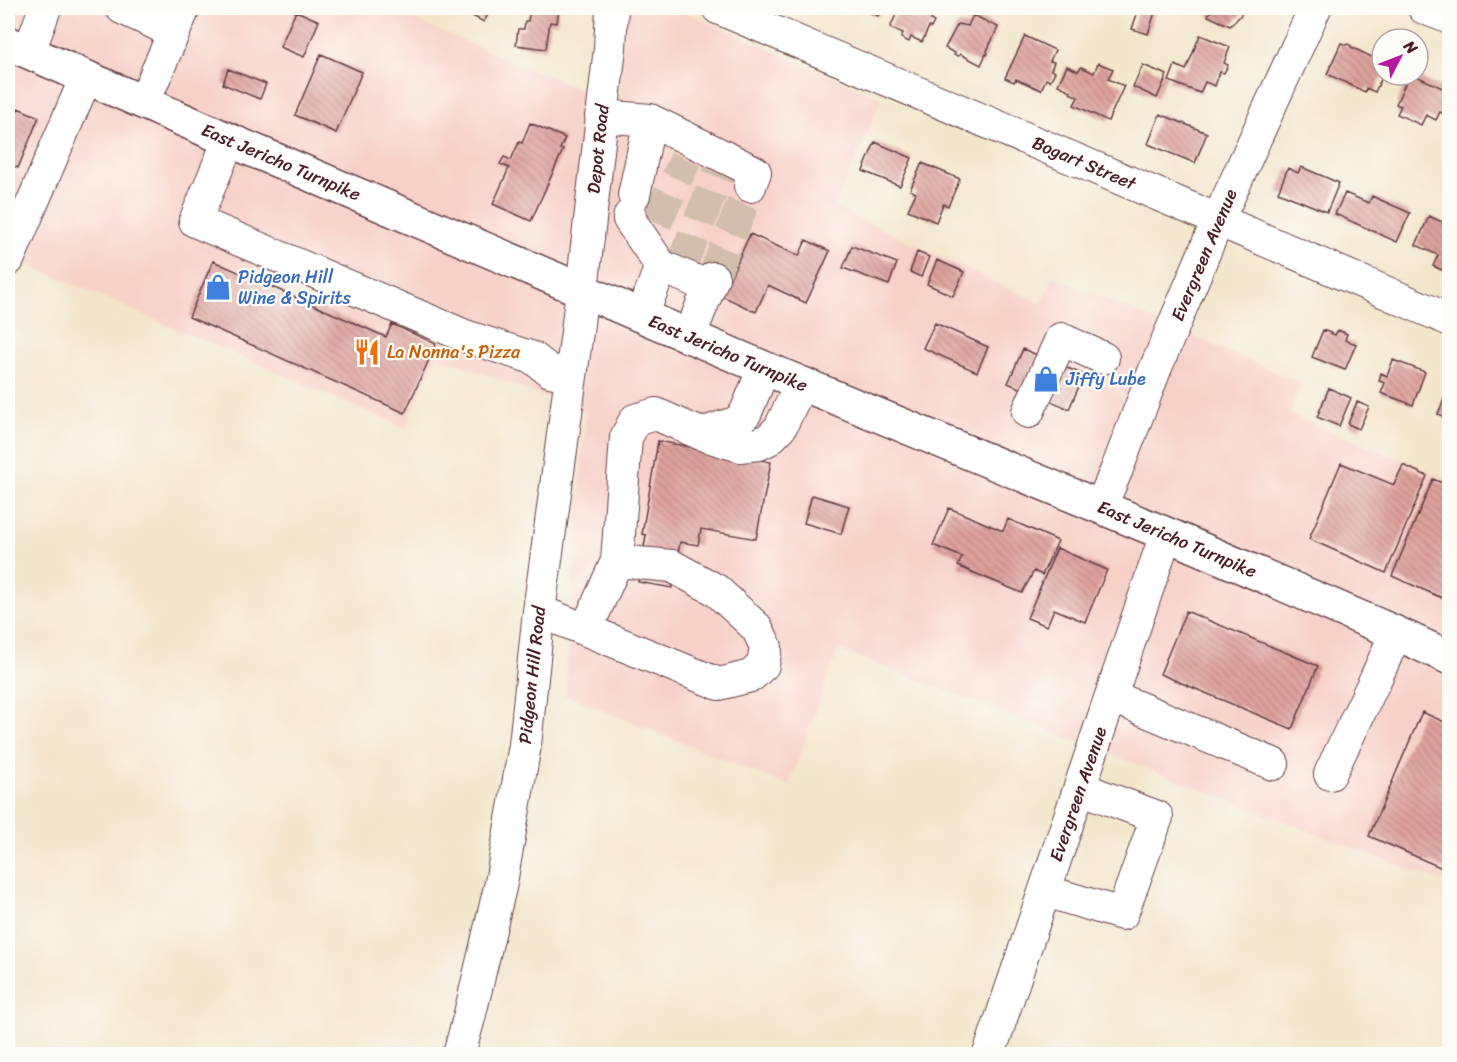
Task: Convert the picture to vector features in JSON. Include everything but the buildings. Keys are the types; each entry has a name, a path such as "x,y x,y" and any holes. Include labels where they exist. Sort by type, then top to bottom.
{"main road":[{"name":"East Jericho Turnpike","path":"18,48 689,337 1101,506 1449,658"}],"street":[{"path":"18,48 45,8"},
{"path":"122,8 179,20 144,102"},
{"name":"Depot Road","path":"582,291 610,48 612,8"},
{"name":"Bogart Street","path":"717,8 1449,320"},
{"name":"Evergreen Avenue","path":"1101,506 1218,220 1315,8"},
{"path":"1424,8 1449,18"},
{"path":"8,260 86,77"},
{"path":"601,116 650,120 690,150 722,165 755,172 750,186"},
{"path":"642,316 655,240 650,120"},
{"path":"229,140 195,222 465,336 533,358 550,371 570,375"},
{"path":"655,240 711,282 689,337"},
{"name":"Pidgeon Hill Road","path":"459,1054 501,883 525,745 538,611 582,291"},
{"path":"1028,412 1061,339 1103,358"},
{"path":"701,434 738,422 746,412 764,368"},
{"path":"586,630 617,561 627,438 636,420 656,414 701,434 740,446 759,444 769,439 780,428 801,384"},
{"name":"Evergreen Avenue","path":"989,1054 1166,534"},
{"path":"538,611 719,684 751,676 763,665 766,647 757,628 716,590 672,566 617,561"},
{"path":"1330,774 1396,633"},
{"path":"1111,696 1273,764"},
{"path":"1045,891 1122,914 1157,817 1080,788"}],"shaded area":[{"path":"8,8 385,8 618,105 625,8 676,8 882,98 835,207 1041,304 1054,277 1301,383 1289,414 1449,479 1449,885 838,649 789,786 565,695 586,412 436,356 405,428 8,256"}],"tunnel":[{"path":"656,222 686,159"},
{"path":"681,266 719,173"},
{"path":"713,278 750,186"}],"place":[{"name":"Pidgeon Hill Wine & Spirits","path":"218,287"},
{"name":"La Nonna's Pizza","path":"367,352"},
{"name":"Jiffy Lube","path":"1046,379"}]}
